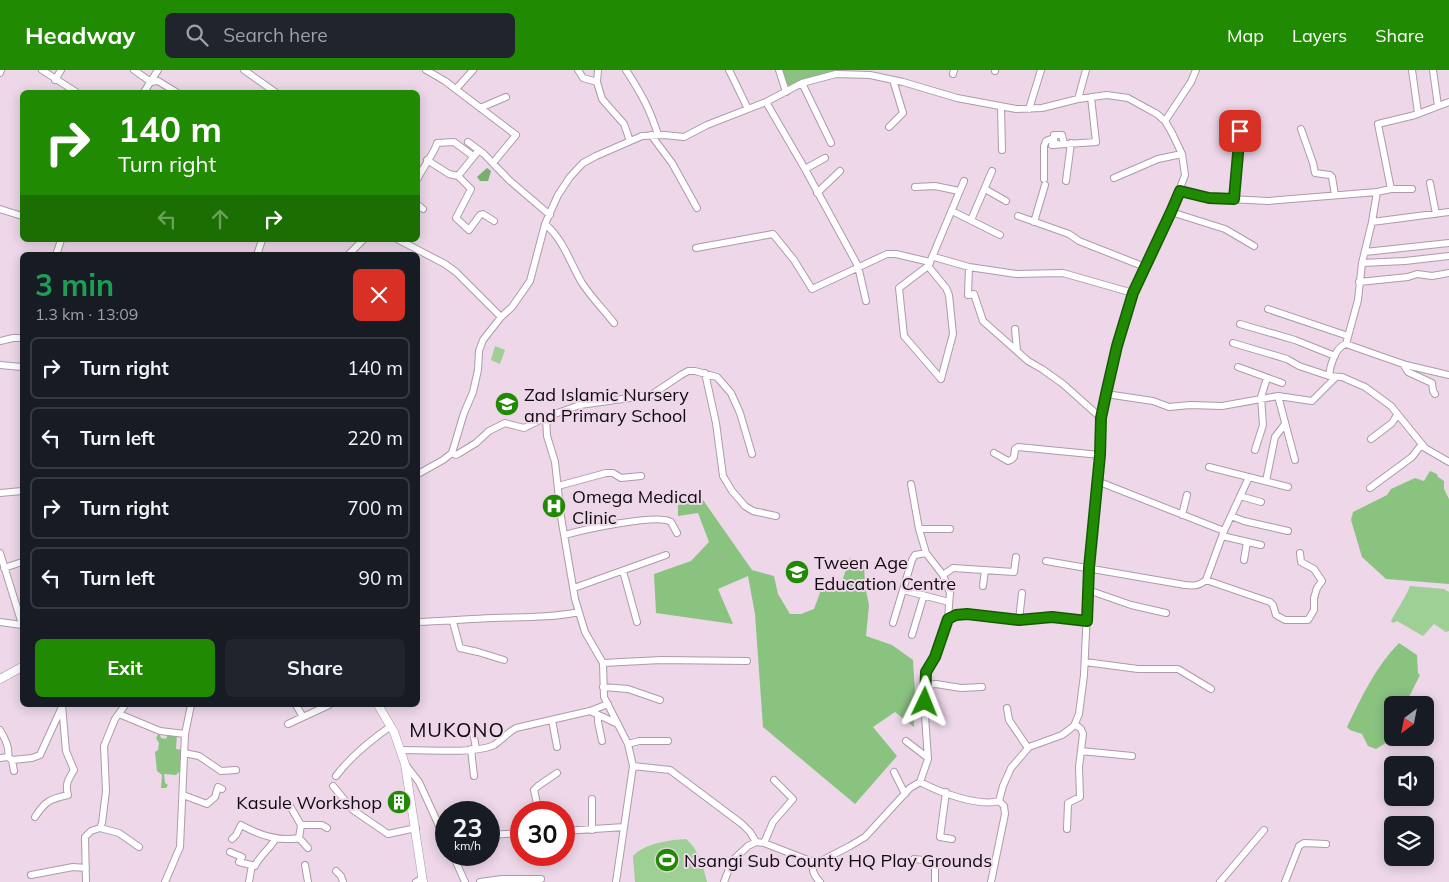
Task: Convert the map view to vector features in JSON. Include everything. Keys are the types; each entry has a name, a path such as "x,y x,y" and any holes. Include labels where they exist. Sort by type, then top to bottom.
{"main road":[{"path":"0,679 20,668"},
{"path":"379,707 391,726 405,764 416,828 421,881"}],"street":[{"path":"42,70 72,90"},
{"path":"55,80 61,70"},
{"path":"134,70 151,82 158,81 173,90"},
{"path":"145,90 158,70"},
{"path":"244,70 272,90"},
{"path":"426,70 456,89 516,135 493,163"},
{"path":"456,89 473,70"},
{"path":"578,70 583,78 597,82"},
{"path":"598,70 597,82 602,99 624,124 630,140"},
{"path":"626,70 651,112 654,135 697,208"},
{"path":"729,70 748,109"},
{"path":"779,70 786,92"},
{"path":"1029,109 1041,70"},
{"path":"1078,99 1086,70"},
{"path":"1164,122 1191,82 1196,70"},
{"path":"1412,70 1418,114"},
{"path":"1433,70 1438,106"},
{"path":"420,473 452,453 464,413 473,392 480,346 488,333 512,306 530,281 545,224 558,195 570,177 583,164 630,140 654,135 684,137 713,122 766,102 802,83 839,72 870,75 957,98 1016,109 1042,108 1078,99 1106,95 1128,98 1157,114 1164,122 1182,154 1185,175 1171,212 1133,293 1117,346 1101,418 1098,484 1089,568 1085,662 1079,714 1075,724 1062,735 1028,748 1011,768 999,801"},
{"path":"889,127 903,113 893,80"},
{"path":"802,83 831,143"},
{"path":"480,108 506,97"},
{"path":"1034,222 1045,182 1044,146 1046,141 1051,139 1054,145 1096,142 1090,97"},
{"path":"766,102 858,266 866,301"},
{"path":"1390,189 1378,124 1418,114 1449,102"},
{"path":"1001,107 1002,150"},
{"path":"1301,129 1314,163 1315,173 1330,175 1335,196"},
{"path":"1234,199 1240,131"},
{"path":"420,174 436,148 437,143 454,142 473,156"},
{"path":"468,142 550,216"},
{"path":"1066,181 1068,144"},
{"path":"458,176 479,150"},
{"path":"1114,178 1158,159 1182,154"},
{"path":"805,169 825,158"},
{"path":"427,160 449,174 458,176 471,189 456,218 460,222 469,230 480,215 483,214 494,221"},
{"path":"971,220 992,171"},
{"path":"818,193 840,172"},
{"path":"930,262 950,295 954,334 941,379 904,336 899,288 930,262 964,180"},
{"path":"1430,183 1436,214"},
{"path":"915,187 935,186 959,191"},
{"path":"985,189 1006,201"},
{"path":"1180,191 1209,198 1268,201 1376,192 1390,189 1412,189"},
{"path":"1346,344 1358,300 1362,263 1372,222 1376,192"},
{"path":"0,209 20,215"},
{"path":"952,211 1000,235"},
{"path":"1171,212 1225,229 1254,246"},
{"path":"1372,222 1449,212"},
{"path":"1018,216 1069,234 1079,241 1145,267"},
{"path":"545,224 555,232 582,284 614,323"},
{"path":"696,248 773,234 794,260 812,289 858,266 887,254 896,254 930,262 1016,274 1063,273 1133,293"},
{"path":"351,252 361,242"},
{"path":"403,242 456,272 501,317"},
{"path":"1365,252 1449,243"},
{"path":"1362,263 1449,256"},
{"path":"969,267 968,295 974,294 983,321 1028,361 1063,384 1101,418"},
{"path":"1359,282 1408,277 1417,274 1432,276 1449,273"},
{"path":"1268,309 1348,336"},
{"path":"1240,324 1295,340 1335,356"},
{"path":"1015,329 1017,350"},
{"path":"0,341 20,338"},
{"path":"1233,344 1287,359 1299,366 1329,376 1349,380 1365,387 1384,400 1429,452 1449,462"},
{"path":"1329,376 1330,366 1335,356 1340,347 1346,344 1402,364 1449,375"},
{"path":"1402,364 1408,372 1432,384 1435,394"},
{"path":"0,365 20,367"},
{"path":"1238,367 1282,383"},
{"path":"452,453 456,455 469,448 489,431 505,423 524,428 546,417 580,405 651,395 688,372 706,373 721,380 731,393 740,413 752,454"},
{"path":"706,373 716,422 723,476 732,491 745,506 753,511 776,516"},
{"path":"1106,394 1153,402 1169,407 1190,405 1222,406 1278,396 1312,401 1336,377"},
{"path":"1255,450 1263,425 1261,397 1267,378"},
{"path":"1278,396 1295,460"},
{"path":"1371,439 1392,423 1397,415"},
{"path":"546,417 547,436 555,462 564,535 578,612 585,632 603,663 604,697 628,744 633,766 616,882"},
{"path":"1266,481 1275,436 1285,424"},
{"path":"1370,488 1412,457 1422,444"},
{"path":"994,453 1008,460 1014,457 1015,449 1018,447 1100,455"},
{"path":"1209,467 1288,487"},
{"path":"558,486 606,472 613,473 621,478 641,476"},
{"path":"1046,560 1194,586 1206,580 1223,534 1249,477"},
{"path":"1098,484 1102,483 1182,515 1223,534 1261,545"},
{"path":"724,882 732,861 742,850 756,842 764,843 813,862 823,860 865,836 905,794 920,782 928,758 925,716 926,672 935,657 948,619 950,593 943,575 926,553 919,529 911,484"},
{"path":"0,493 20,491"},
{"path":"1182,515 1187,495"},
{"path":"1240,496 1261,502"},
{"path":"1231,516 1244,521 1288,531"},
{"path":"564,535 580,530 663,519 671,522 677,533"},
{"path":"919,529 950,529"},
{"path":"1244,560 1246,542"},
{"path":"0,553 20,618"},
{"path":"892,623 912,560 915,555 926,553"},
{"path":"1206,580 1270,602 1276,615 1285,620 1308,620 1314,610 1314,598 1317,588 1322,581 1314,569 1300,562 1300,553"},
{"path":"574,588 666,555"},
{"path":"943,575 953,568 1014,572 1016,557"},
{"path":"3,565 20,562"},
{"path":"983,586 985,570"},
{"path":"623,571 637,622"},
{"path":"904,590 949,602"},
{"path":"1088,590 1131,605 1166,613"},
{"path":"1019,620 1022,593"},
{"path":"912,635 924,595"},
{"path":"420,622 453,622 494,618 544,618 578,612"},
{"path":"948,619 956,615 967,614 1019,620 1052,617 1087,621"},
{"path":"0,622 20,624"},
{"path":"453,622 460,648 504,660"},
{"path":"603,663 662,660 747,661"},
{"path":"1085,662 1138,669 1178,669 1211,689"},
{"path":"925,685 936,684 961,688 982,687"},
{"path":"603,687 628,689 660,700"},
{"path":"401,750 474,749 493,745 516,728 590,711 608,704"},
{"path":"0,758 32,758 40,755 62,707"},
{"path":"35,817 42,805 50,799 68,795 66,788 67,779 74,770 66,751 62,707"},
{"path":"100,828 106,791 104,746 110,729 124,707"},
{"path":"165,882 180,847 184,734 191,707"},
{"path":"297,707 303,717"},
{"path":"288,724 325,707"},
{"path":"1007,708 1009,720 1028,748"},
{"path":"590,711 618,724"},
{"path":"119,714 160,731 184,734"},
{"path":"598,715 602,741"},
{"path":"552,720 557,747"},
{"path":"1067,829 1068,803 1080,797 1079,767 1083,734 1081,729 1075,724"},
{"path":"336,776 345,763 371,740 391,726"},
{"path":"0,730 8,748 14,771"},
{"path":"473,732 474,776"},
{"path":"906,740 928,758"},
{"path":"628,744 639,741 668,741"},
{"path":"1081,751 1132,756"},
{"path":"184,753 199,756 217,770 236,770"},
{"path":"405,764 419,782 435,816"},
{"path":"633,766 670,770 742,824 756,842"},
{"path":"894,772 905,794"},
{"path":"536,801 534,790 557,773"},
{"path":"764,843 773,822 793,800 774,780"},
{"path":"920,782 935,790 987,803 999,801"},
{"path":"333,786 354,810 388,834 416,828"},
{"path":"183,795 206,804 214,797 218,787 222,789"},
{"path":"946,792 940,837 952,839"},
{"path":"592,799 592,830"},
{"path":"991,882 1005,814 1004,806 999,801"},
{"path":"290,806 301,825 299,838"},
{"path":"301,825 322,824 327,828"},
{"path":"232,839 241,825 257,834 291,840 299,838"},
{"path":"575,831 624,827"},
{"path":"86,882 85,837 91,831 100,828 119,833 139,847"},
{"path":"1220,882 1264,830"},
{"path":"230,852 242,857 239,862 255,866 258,859 268,851 276,838"},
{"path":"299,838 308,848"},
{"path":"1285,882 1299,846 1304,842 1326,844"},
{"path":"914,859 932,861 935,866 935,882"},
{"path":"813,862 812,868 820,882"},
{"path":"249,882 252,865"},
{"path":"304,865 308,882"},
{"path":"458,866 465,882"},
{"path":"31,874 73,867 86,868"},
{"path":"336,871 341,876 343,882"},
{"path":"480,882 502,879 541,879"}],"shaded area":[{"path":"782,70 837,70 790,87 786,83"},
{"path":"487,168 491,171 488,181 480,181 477,177"},
{"path":"495,346 505,350 500,364 491,360"},
{"path":"1430,471 1437,474 1444,481 1444,489 1449,499 1449,584 1386,579 1362,557 1351,520 1353,512 1387,495 1391,489 1415,478 1424,481"},
{"path":"703,500 752,570 774,576 778,594 790,614 801,614 814,609 821,590 839,590 850,558 864,565 865,586 869,605 866,636 892,645 913,660 915,692 914,727 895,712 873,727 897,756 855,804 763,727 755,614 748,576 718,589 733,624 656,613 654,574 691,561 709,542 698,513 678,516 678,505"},
{"path":"1410,586 1444,589 1449,592 1449,631 1446,632 1434,624 1423,636 1397,621 1393,623 1391,621"},
{"path":"1399,643 1417,655 1418,673 1420,675 1410,696 1384,696 1384,744 1376,749 1368,746 1362,734 1347,727 1376,672"},
{"path":"159,733 161,738 166,739 168,733 177,734 176,749 183,750 181,770 176,775 164,774 165,783 168,785 166,788 161,788 162,775 157,771 155,752 158,750 159,743 156,738"},
{"name":"Nsangi Sub County HQ Play Grounds","path":"686,839 697,853 707,882 635,882 633,856 651,845"}],"place":[{"name":"Zad Islamic Nursery and Primary School","path":"507,404"},
{"name":"Omega Medical Clinic","path":"554,506"},
{"name":"Tween Age Education Centre","path":"797,572"},
{"name":"Kasule Workshop","path":"399,802"},
{"name":"Nsangi Sub County HQ Play Grounds","path":"667,860"}],"district":[{"name":"MUKONO","path":"457,729"}],"route":[{"path":"925,702 926,672 935,657 948,619 956,615 967,614 1019,620 1052,617 1087,621 1089,568 1100,455 1101,418 1117,346 1133,293 1180,191 1209,198 1234,199 1240,131"}]}
